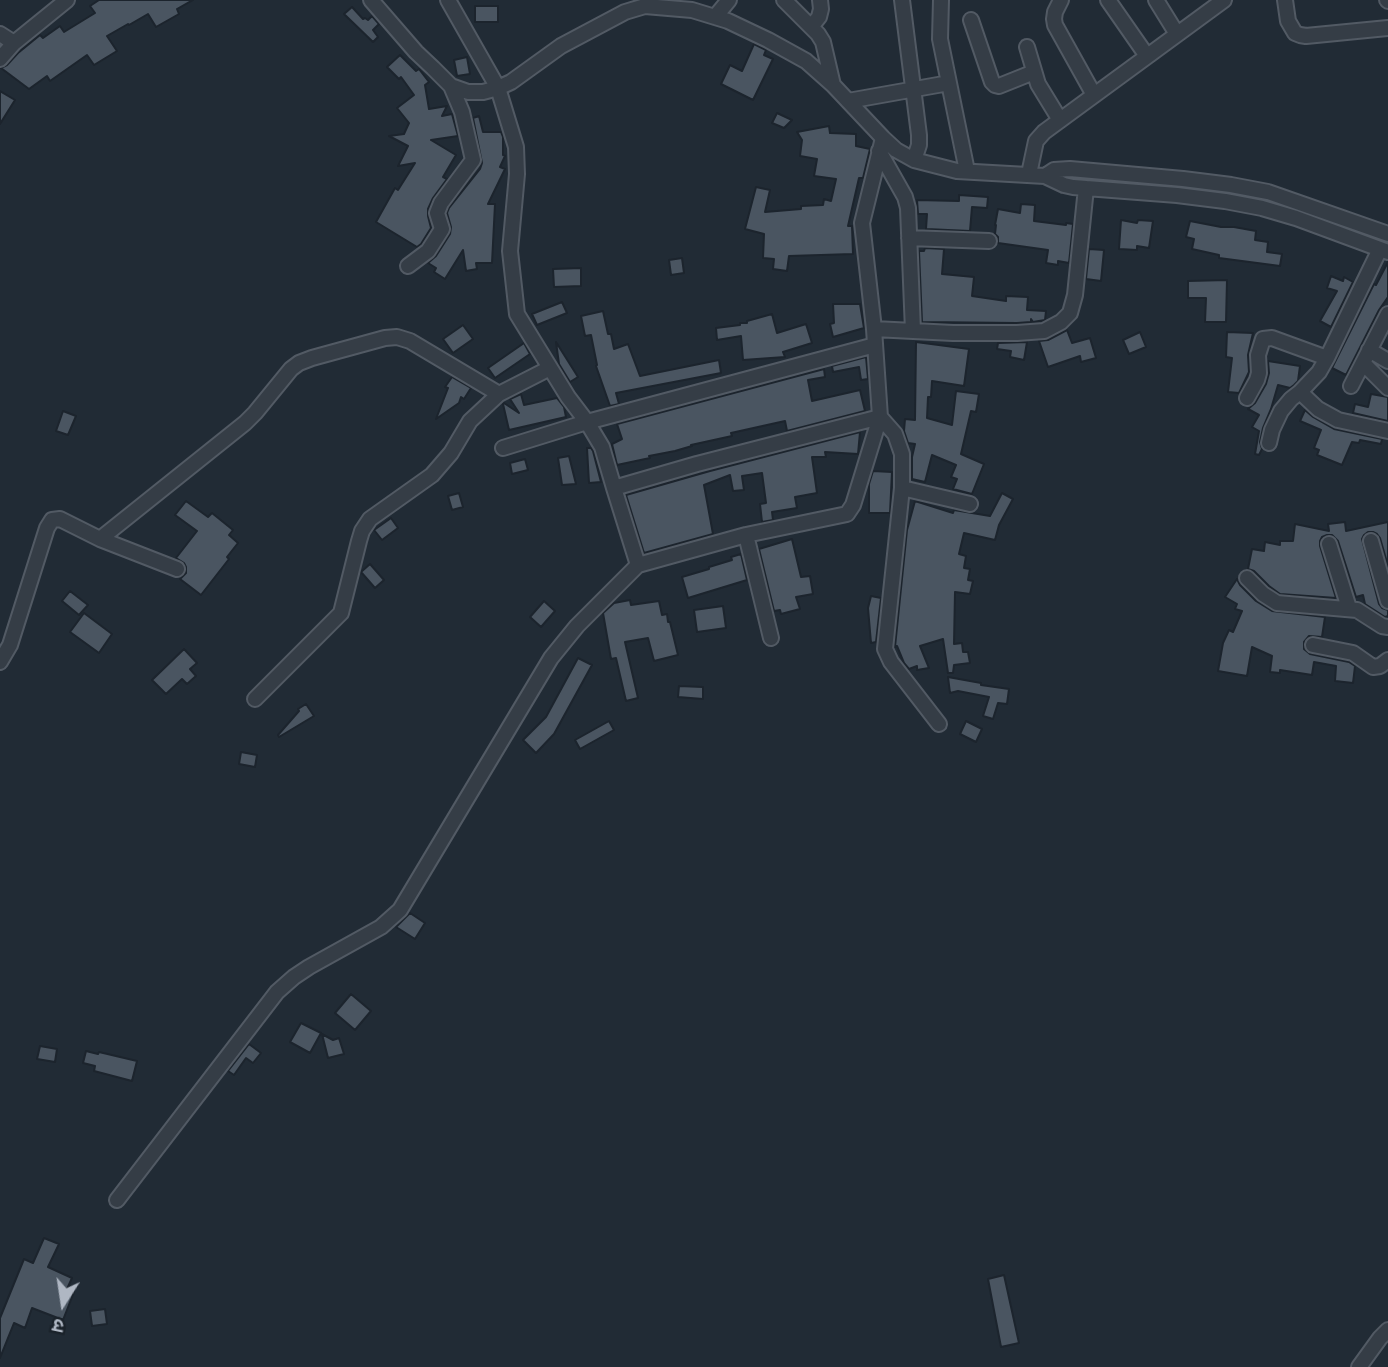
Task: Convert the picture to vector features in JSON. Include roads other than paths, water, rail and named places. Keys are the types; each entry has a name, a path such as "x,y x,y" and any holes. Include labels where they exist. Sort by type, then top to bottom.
{"street":[{"path":"0,59 14,43 67,0"},
{"path":"448,0 498,88 516,147 510,251 517,314 602,447 638,565"},
{"path":"715,17 729,0"},
{"path":"784,0 823,42 834,85"},
{"path":"811,27 821,9 820,0"},
{"path":"902,0 919,135 915,160"},
{"path":"940,0 940,39 967,172"},
{"path":"1061,0 1055,12 1055,25 1094,95"},
{"path":"1108,0 1147,57"},
{"path":"1156,0 1177,34"},
{"path":"1029,174 1036,141 1044,132 1224,0"},
{"path":"1285,0 1288,21 1295,33 1300,35 1388,28"},
{"path":"373,1 416,52 451,86 462,111 473,160 441,202 438,213 442,229 428,251 408,266"},
{"path":"451,86 468,92 498,88 511,82 561,46 646,3 692,10 728,21 768,40 806,61 834,85 881,145 905,197 913,331"},
{"path":"971,20 995,85 999,86 1034,72"},
{"path":"0,34 14,43"},
{"path":"1027,47 1041,91 1060,120"},
{"path":"848,101 949,83"},
{"path":"881,145 915,160 967,172 1029,174 1045,176 1063,185 1177,195 1262,208 1384,250 1319,372 1281,411 1269,443"},
{"path":"117,1200 277,992 309,967 381,927 400,909 551,659 577,626 638,565 746,535 847,514 853,505 880,417 874,329 862,223 881,145"},
{"path":"1045,176 1054,170 1070,169 1231,185 1268,192 1388,234"},
{"path":"874,329 953,333 1044,331 1061,322 1070,313 1074,295 1086,188"},
{"path":"909,238 989,241"},
{"path":"1350,386 1387,317"},
{"path":"100,539 245,424 291,369 312,358 397,337 411,341 499,394"},
{"path":"1247,398 1259,373 1258,355 1263,339 1272,338 1327,358"},
{"path":"503,448 587,422 875,345"},
{"path":"1366,356 1388,361"},
{"path":"1366,356 1388,388"},
{"path":"255,699 341,613 362,531 370,519 432,475 451,453 470,421 499,394 550,368"},
{"path":"1300,392 1318,409 1338,420 1388,431"},
{"path":"614,488 880,417"},
{"path":"880,417 895,434 902,454 902,488 885,649 891,662 939,724"},
{"path":"902,488 970,504"},
{"path":"0,662 9,645 47,528 52,520 60,519 100,539 177,569"},
{"path":"746,535 771,638"},
{"path":"1371,541 1388,601"},
{"path":"1329,544 1349,608"},
{"path":"1247,578 1277,603 1349,608 1388,627"},
{"path":"1313,645 1353,653 1373,667 1388,660"},
{"path":"1359,1367 1388,1330"}]}
